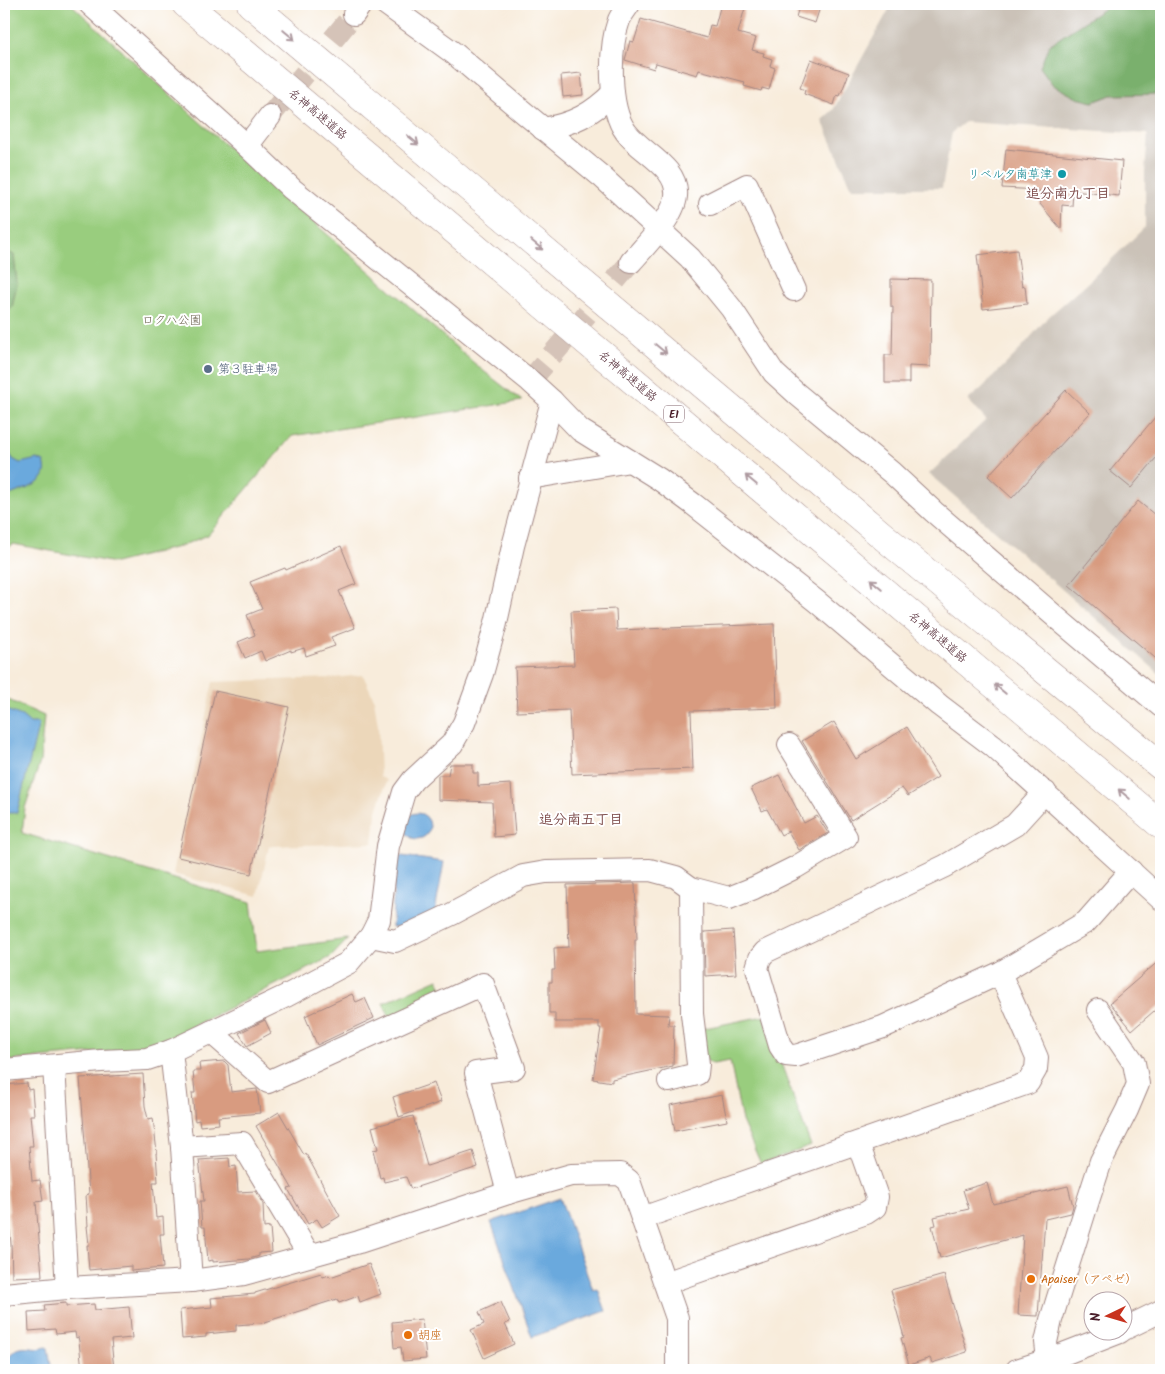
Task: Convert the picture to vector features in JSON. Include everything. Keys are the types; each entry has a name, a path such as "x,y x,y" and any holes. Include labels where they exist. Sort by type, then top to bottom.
{"highway":[{"name":"名神高速道路","path":"186,4 1161,825"},
{"path":"251,4 884,537 1161,766"}],"street":[{"path":"90,4 247,146 292,190 530,381 580,430 693,504 808,595 940,705 993,746 1161,899"},
{"path":"386,4 455,54 602,177 690,258 731,308 774,373 892,473 1043,607 1161,706"},
{"path":"629,4 619,20 614,49 612,72 616,110 626,132 668,171 676,185 673,209 632,262"},
{"path":"543,128 556,127 579,120 598,108 613,93"},
{"path":"247,146 270,116"},
{"path":"710,204 747,186 794,290"},
{"path":"4,1070 101,1061 147,1059 171,1051 303,988 348,963 371,936 379,920 388,846 404,792 452,744 464,723 482,674 490,648 530,478 552,401"},
{"path":"530,478 630,461"},
{"path":"371,936 395,940 452,914 523,876 546,872 650,870 676,877 692,888 730,898 754,888 796,867 846,837 789,745"},
{"path":"1045,792 1015,824 945,866 765,952 756,968 780,1046 786,1055 796,1056 884,1027 1000,973 1086,922 1131,871"},
{"path":"669,1080 697,1074 698,1064 692,1014 692,888"},
{"path":"642,1218 1028,1083 1036,1069 1036,1058 1000,973"},
{"path":"211,1032 268,1082 483,984 514,1068 476,1074 508,1193"},
{"path":"1048,1360 1046,1342 1051,1320 1101,1161 1138,1084 1134,1063 1098,1010"},
{"path":"171,1051 182,1147 190,1281"},
{"path":"54,1066 67,1288"},
{"path":"665,1283 866,1213 875,1207 877,1196 858,1142"},
{"path":"182,1147 242,1143 309,1255"},
{"path":"4,1294 67,1288 190,1281 244,1274 359,1242 508,1193 571,1175 620,1174 629,1181 677,1318 677,1370"},
{"path":"1132,1326 1161,1311"},
{"path":"1017,1370 1093,1342"}],"shaded area":[{"path":"892,4 1161,4 1161,675 929,474 986,420 968,400 1017,353 1047,318 1086,284 1145,227 1145,172 1148,134 965,122 952,132 942,188 852,188 822,120 833,110"},
{"path":"363,675 374,699 378,726 380,777 387,780 376,814 373,843 269,846 258,896 173,874 213,682 333,678"}],"green space":[{"name":"ロクハ公園","path":"4,4 71,4 222,142 481,369 522,401 292,436 208,535 178,547 115,563 13,544 4,552"},
{"path":"1111,4 1161,4 1161,94 1112,95 1093,102 1077,98 1053,85 1040,67 1049,45"},
{"path":"4,250 14,255 17,283 12,308 4,312"},
{"path":"4,698 44,716 40,762 25,808 22,833 251,902 257,951 348,939 331,957 149,1048 4,1061"},
{"path":"438,979 445,994 390,1018 383,1003"},
{"path":"764,1016 811,1146 761,1164 742,1121 730,1061 713,1064 702,1058 700,1029"}],"water":[{"path":"4,445 13,459 20,463 37,459 44,462 45,470 44,476 39,482 4,498"},
{"path":"4,709 22,716 30,723 39,723 17,813 4,813"},
{"path":"417,813 426,817 430,826 426,835 417,839 408,835 404,826 408,817"},
{"path":"395,855 444,862 435,912 405,927 392,927"},
{"path":"560,1198 593,1290 598,1289 606,1311 532,1337 491,1222"},
{"path":"48,1348 52,1370 4,1370 4,1361 16,1350"}],"building":[{"path":"721,4 746,4 738,33 756,38 752,50 764,53 763,56 772,59 770,66 775,68 769,90 762,88 761,91 744,86 745,82 699,70 697,75 656,63 654,69 625,60 630,41 634,42 641,19 707,38 710,25 715,26"},
{"path":"800,4 821,4 815,23 796,17"},
{"path":"811,59 849,73 840,96 837,95 834,105 804,94 805,90 800,88"},
{"path":"581,73 583,95 563,97 561,75"},
{"name":"リベルタ南草津","path":"1006,149 1122,161 1119,196 1073,191 1072,206 1062,205 1061,229 1040,204 1039,190 1002,188"},
{"path":"1017,250 1022,287 1025,286 1027,304 983,309 977,255"},
{"path":"891,279 931,280 930,367 909,366 909,383 885,383 885,355 892,355 893,307 891,307"},
{"path":"1066,390 1090,413 1012,498 988,476"},
{"path":"1161,410 1161,452 1131,488 1110,471"},
{"path":"1138,501 1161,520 1161,663 1069,585"},
{"path":"341,546 356,584 339,591 355,628 331,637 335,646 306,656 304,648 291,652 291,650 265,661 261,651 245,658 238,642 255,635 247,615 262,609 250,582 285,568 286,570"},
{"path":"616,609 617,630 774,624 777,708 691,711 693,769 572,774 569,710 517,712 515,667 574,665 571,611"},
{"path":"215,691 289,707 251,874 178,857"},
{"path":"834,722 856,759 907,727 938,777 908,796 902,788 851,820 802,741"},
{"path":"450,764 473,764 473,773 478,773 478,786 511,784 515,835 494,837 492,802 438,800 438,775 448,775"},
{"path":"779,775 804,823 817,816 828,833 799,850 788,831 781,835 767,809 762,811 751,788"},
{"path":"635,883 637,940 635,940 636,1014 669,1015 668,1025 674,1025 673,1066 612,1079 612,1082 593,1079 601,1028 599,1028 599,1022 555,1022 555,1013 549,1013 549,982 552,982 552,970 555,970 554,948 569,947 567,885"},
{"path":"733,930 736,974 705,976 704,932"},
{"path":"1161,959 1161,1005 1132,1030 1110,1003"},
{"path":"352,994 356,1002 365,998 374,1018 317,1045 305,1016"},
{"path":"265,1020 271,1033 247,1046 239,1033"},
{"path":"224,1061 228,1065 231,1092 257,1089 260,1113 218,1117 219,1124 200,1126 199,1120 195,1121 192,1093 195,1093 193,1071 200,1071 199,1063"},
{"path":"143,1074 145,1106 148,1119 153,1118 157,1153 158,1182 153,1182 156,1218 163,1217 164,1234 160,1234 163,1268 131,1271 131,1266 89,1270 86,1195 89,1194 80,1078"},
{"path":"27,1083 28,1090 32,1089 34,1115 30,1115 33,1146 29,1146 32,1181 40,1180 43,1201 36,1202 42,1276 12,1277 4,1152 4,1085"},
{"path":"434,1083 441,1102 399,1117 393,1097"},
{"path":"722,1095 727,1121 675,1131 670,1105"},
{"path":"279,1112 304,1155 306,1154 340,1216 322,1227 317,1219 308,1224 288,1189 292,1188 256,1126"},
{"path":"413,1116 427,1166 473,1151 478,1167 411,1189 406,1177 384,1182 383,1177 380,1178 373,1150 378,1149 372,1127"},
{"path":"229,1158 230,1167 236,1166 238,1192 255,1191 263,1204 264,1228 270,1227 272,1252 259,1253 259,1256 249,1259 213,1262 213,1260 208,1261 205,1227 202,1227 200,1201 204,1201 199,1160"},
{"path":"987,1183 993,1204 1068,1186 1073,1206 1071,1213 1045,1219 1038,1316 1018,1315 1023,1235 940,1258 932,1226 936,1225 934,1217 969,1209 963,1190"},
{"path":"369,1264 381,1294 360,1302 358,1296 339,1303 337,1299 262,1323 236,1325 236,1331 206,1334 206,1337 182,1339 180,1310 212,1307 211,1298 255,1294 321,1273 323,1277 329,1275 330,1277"},
{"path":"944,1275 967,1352 932,1363 930,1358 909,1365 901,1338 904,1337 891,1290"},
{"path":"501,1302 510,1322 505,1324 514,1344 484,1358 471,1330 484,1324 479,1312"},
{"path":"66,1303 66,1306 94,1304 95,1310 129,1307 132,1338 111,1340 114,1369 82,1370 79,1341 78,1337 76,1338 75,1332 56,1334 55,1329 29,1331 28,1312 45,1311 44,1305"},
{"name":"胡座","path":"422,1319 426,1359 403,1361 401,1347 394,1348 392,1322"}],"tunnel":[{"path":"270,116 354,14"},
{"path":"530,381 631,262"}],"place":[{"name":"リベルタ南草津","path":"1062,174"},
{"name":"第３駐車場","path":"208,369"},
{"name":"Apaiser（アペゼ）","path":"1031,1279"},
{"name":"胡座","path":"408,1335"}],"district":[{"name":"追分南九丁目","path":"1068,193"},
{"name":"追分南五丁目","path":"581,819"}]}
